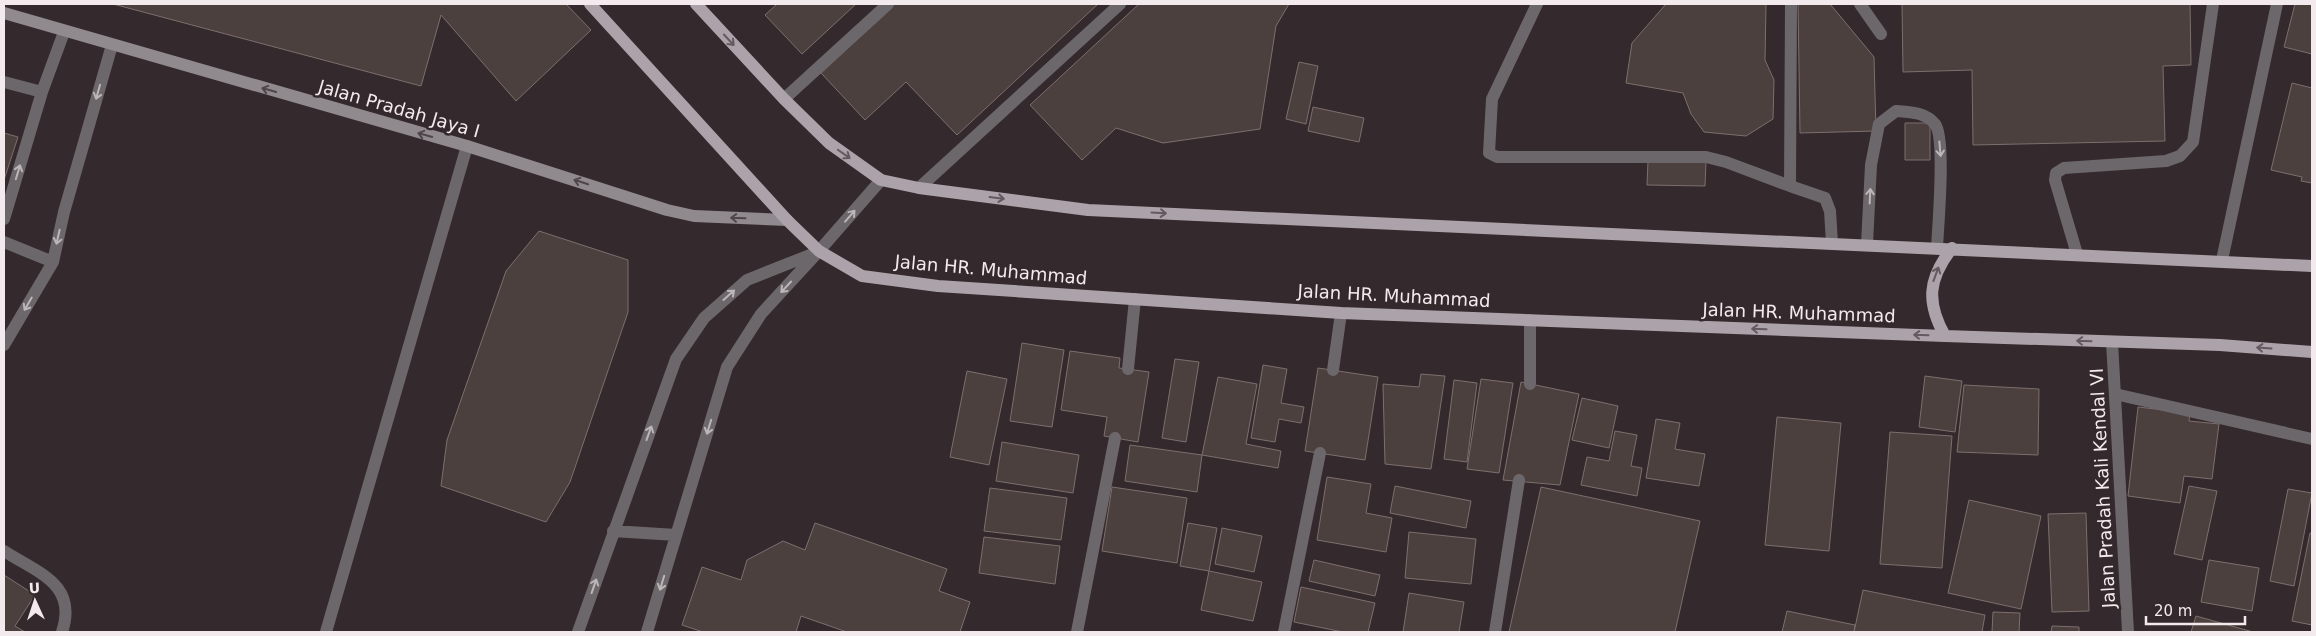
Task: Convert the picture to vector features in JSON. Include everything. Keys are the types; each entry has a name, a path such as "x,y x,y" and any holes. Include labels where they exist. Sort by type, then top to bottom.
{"main road":[{"name":"Jalan HR. Muhammad","path":"590,4 787,220 820,251 862,276 938,286 1341,313 2220,345 2312,352"},
{"path":"696,4 784,99 829,143 881,180 919,188 1088,210 2222,260 2312,266"},
{"path":"1945,336 1936,320 1932,301 1933,282 1940,264 1952,248"}],"street":[{"path":"784,99 888,4"},
{"path":"919,188 1120,4"},
{"path":"1537,4 1492,99 1489,153 1491,155 1497,157 1706,157 1726,162 1825,198 1830,211 1832,243"},
{"path":"1790,186 1791,4"},
{"path":"1860,4 1881,34"},
{"path":"2077,254 2055,180 2056,173 2064,168 2166,161 2180,156 2193,142 2213,4"},
{"path":"2222,260 2277,4"},
{"name":"Jalan Pradah Jaya I","path":"4,14 467,146 685,214 787,220"},
{"path":"4,219 42,92 64,32"},
{"path":"4,345 52,262 64,212 112,45"},
{"path":"4,82 42,92"},
{"path":"1867,244 1874,146 1879,124 1896,111 1913,112 1927,117 1936,126 1940,152 1937,248"},
{"path":"326,632 467,146"},
{"path":"647,632 727,367 761,314 820,251 881,180"},
{"path":"4,242 52,262"},
{"path":"578,632 676,359 704,318 747,280 820,251"},
{"path":"1128,369 1135,299"},
{"path":"1333,370 1341,313"},
{"path":"1530,320 1530,384"},
{"name":"Jalan Pradah Kali Kendal VI","path":"2112,342 2128,632"},
{"path":"2115,394 2312,439"},
{"path":"1076,632 1115,438"},
{"path":"1284,632 1320,453"},
{"path":"1495,632 1519,480"},
{"path":"613,531 676,535"},
{"path":"4,551 58,586 66,603 66,620 62,632"}],"building":[{"path":"113,4 566,4 591,30 516,101 441,15 421,86"},
{"path":"777,4 856,4 802,54 765,15"},
{"path":"895,4 1098,4 957,135 906,82 865,120 821,73"},
{"path":"1139,4 1289,4 1276,26 1260,129 1163,143 1116,128 1082,160 1030,105"},
{"path":"1666,4 1766,4 1765,60 1774,80 1773,119 1746,136 1704,132 1691,114 1683,93 1626,83 1632,43"},
{"path":"1798,4 1830,4 1874,57 1876,131 1800,133"},
{"path":"1902,4 2190,4 2191,65 2163,66 2165,141 1973,145 1972,70 1903,72"},
{"path":"2295,4 2312,4 2312,54 2284,47"},
{"path":"1299,62 1318,66 1306,124 1286,119"},
{"path":"2292,83 2312,88 2312,183 2301,181 2302,177 2271,170"},
{"path":"1313,107 1364,118 1359,142 1308,131"},
{"path":"1905,123 1930,123 1930,160 1905,160"},
{"path":"4,133 18,137 4,180"},
{"path":"1648,161 1706,162 1705,186 1647,185"},
{"path":"539,231 628,260 628,312 570,482 546,522 441,486 447,440 506,271"},
{"path":"1022,343 1064,350 1052,427 1010,421"},
{"path":"1070,351 1120,358 1119,368 1149,372 1138,442 1104,436 1107,417 1061,410"},
{"path":"1175,359 1199,362 1186,442 1162,438"},
{"path":"1263,365 1287,369 1281,403 1304,407 1301,423 1279,419 1275,442 1251,438"},
{"path":"1318,368 1378,377 1365,460 1305,451"},
{"path":"967,371 1007,379 989,465 950,457"},
{"path":"1421,374 1445,376 1431,469 1385,464 1383,384 1419,387"},
{"path":"1925,376 1962,381 1955,432 1919,427"},
{"path":"1218,377 1257,384 1246,444 1281,451 1278,468 1202,455"},
{"path":"1481,379 1513,383 1499,473 1467,469"},
{"path":"1454,380 1477,383 1467,462 1444,459"},
{"path":"1521,382 1579,394 1560,485 1503,480"},
{"path":"1964,385 2039,389 2038,455 1957,452"},
{"path":"1582,398 1618,406 1609,448 1572,440"},
{"path":"2138,407 2190,413 2189,421 2219,424 2212,479 2184,476 2180,503 2128,496"},
{"path":"1777,417 1841,423 1829,551 1765,545"},
{"path":"1656,419 1680,423 1675,449 1705,454 1699,486 1646,478"},
{"path":"1615,431 1637,435 1631,466 1642,468 1637,496 1581,485 1587,457 1609,461"},
{"path":"1890,432 1952,436 1942,568 1880,564"},
{"path":"1002,442 1079,455 1073,493 996,481"},
{"path":"1130,445 1202,455 1197,492 1125,481"},
{"path":"1327,477 1371,484 1366,513 1392,518 1386,552 1317,540"},
{"path":"1395,486 1471,501 1466,528 1390,513"},
{"path":"2189,486 2217,491 2202,560 2174,554"},
{"path":"1112,487 1187,498 1177,563 1102,551"},
{"path":"1541,487 1700,521 1675,632 1509,632"},
{"path":"990,488 1067,498 1061,540 984,531"},
{"path":"2288,489 2312,493 2294,586 2270,581"},
{"path":"1969,500 2041,516 2021,609 1948,593"},
{"path":"2086,513 2089,611 2052,612 2048,514"},
{"path":"815,523 947,569 939,591 970,602 960,632 847,632 801,616 796,632 703,632 682,625 702,567 741,580 747,560 783,541 805,550"},
{"path":"1188,523 1217,528 1209,571 1180,566"},
{"path":"1222,528 1262,536 1254,572 1215,564"},
{"path":"1409,532 1476,539 1471,584 1405,578"},
{"path":"2310,533 2312,533 2312,625 2292,621"},
{"path":"984,537 1060,546 1055,584 979,573"},
{"path":"1314,560 1380,575 1375,596 1309,581"},
{"path":"2209,560 2259,568 2252,611 2201,602"},
{"path":"1209,571 1262,582 1253,621 1201,610"},
{"path":"4,575 35,595 15,626 25,632 4,632"},
{"path":"1301,587 1375,603 1368,632 1343,632 1294,622"},
{"path":"1863,590 1985,615 1982,632 1854,632"},
{"path":"1409,593 1464,602 1459,632 1403,632"},
{"path":"1787,611 1855,625 1854,632 1782,632"},
{"path":"1993,612 2020,613 2019,632 1992,632"},
{"path":"2196,616 2253,632 2191,632"},
{"path":"2052,626 2079,627 2079,632 2051,632"}]}
